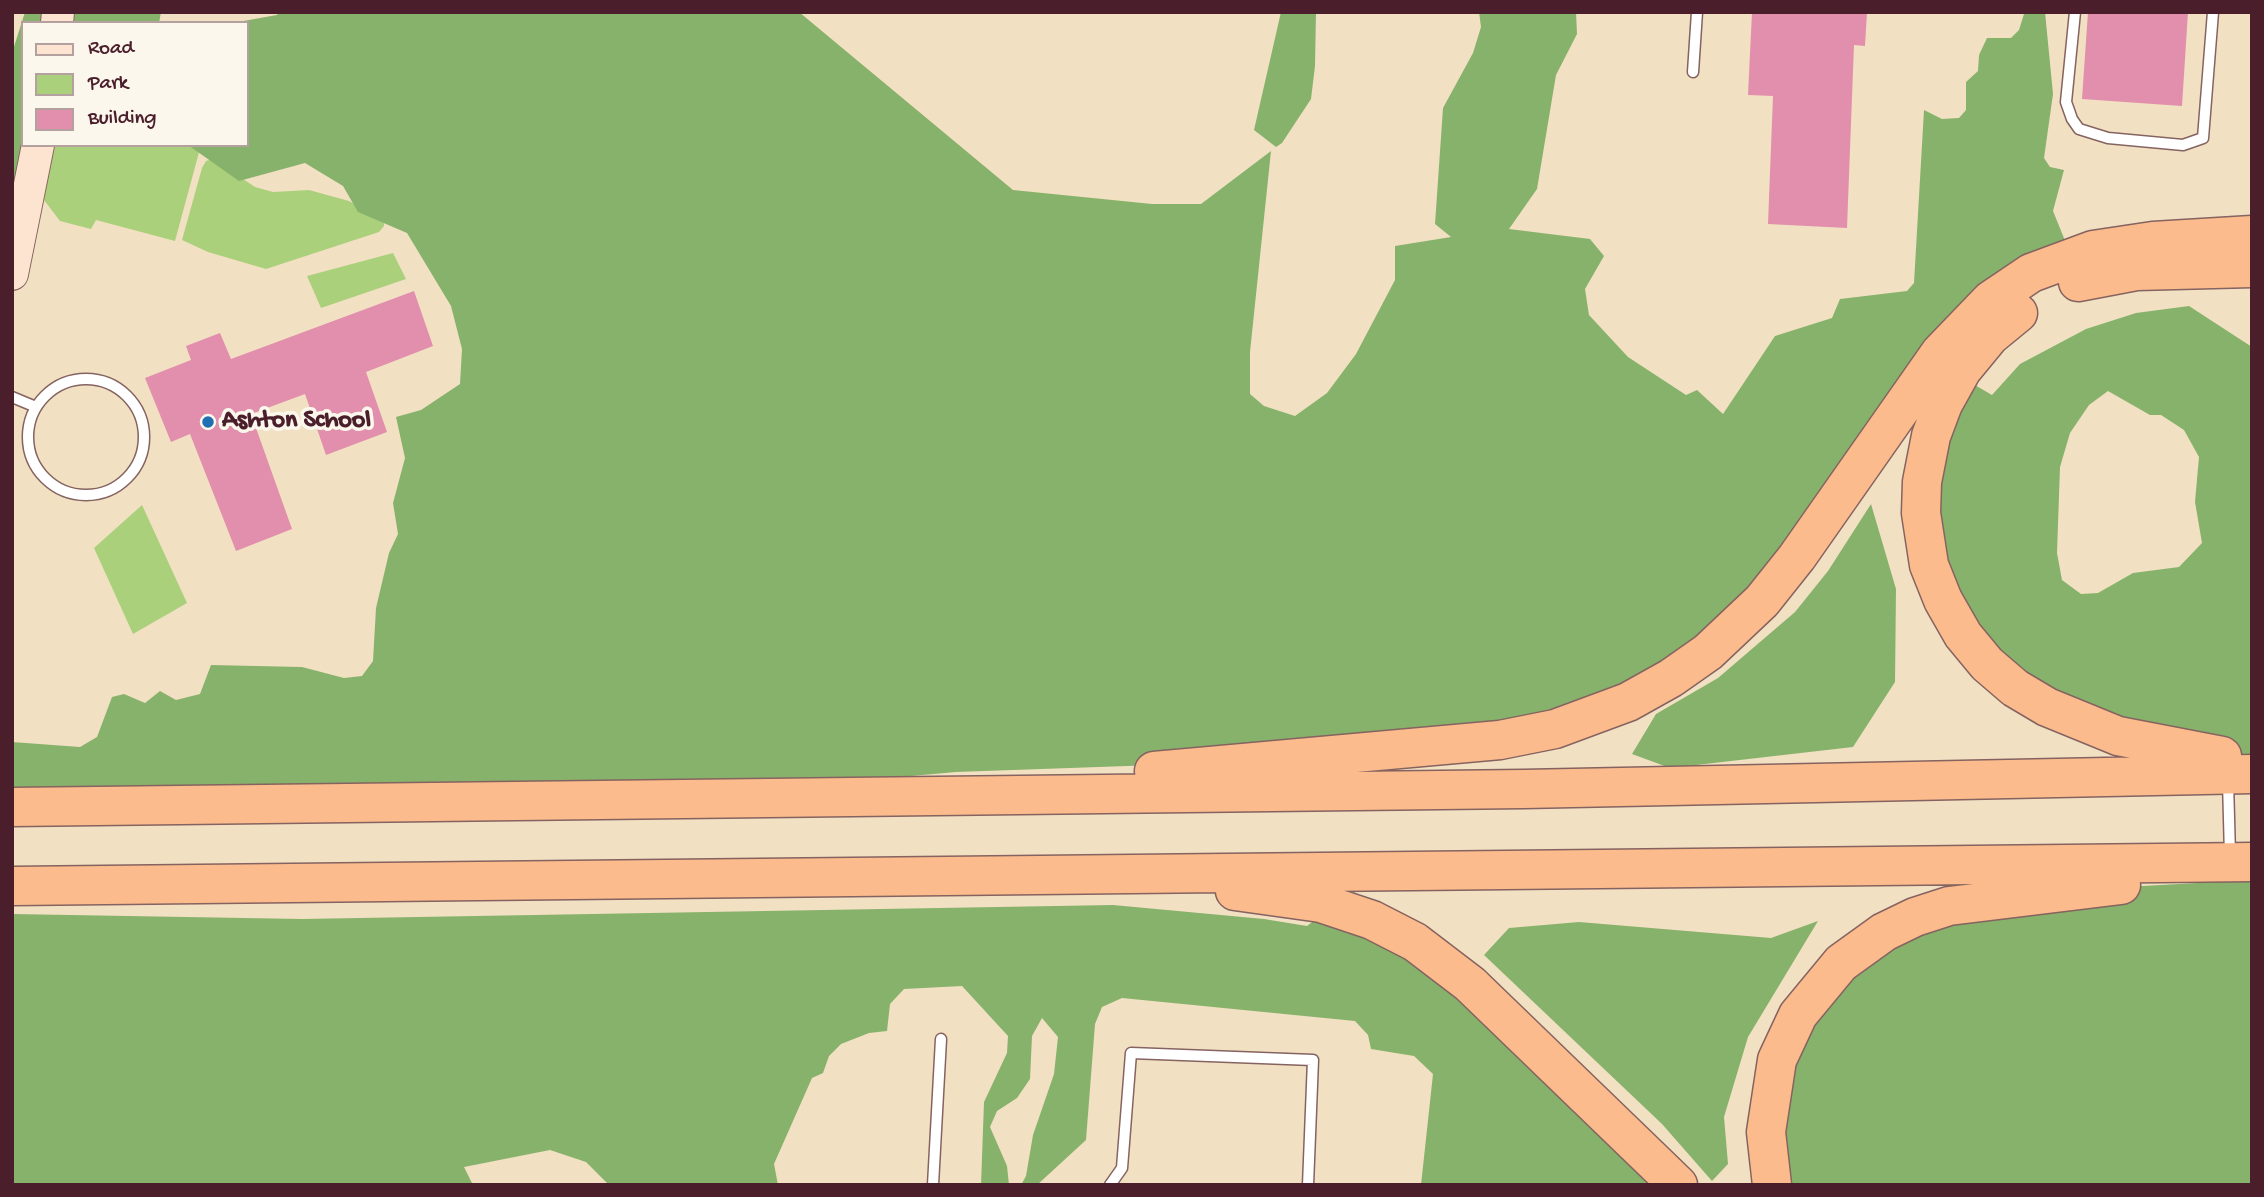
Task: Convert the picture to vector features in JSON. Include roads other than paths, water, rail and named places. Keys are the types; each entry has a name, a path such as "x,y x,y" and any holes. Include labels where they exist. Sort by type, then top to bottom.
{"highway":[{"path":"2181,240 2220,232 2252,219"},
{"path":"949,795 1182,768 1500,740 1555,729 1604,713 1650,691 1690,665 1751,613 1797,557 1940,353 1991,300 2031,274 2073,256 2114,246 2252,235"},
{"path":"2244,769 2118,736 2063,716 2015,688 1975,651 1952,619 1929,565 1921,513 1927,451 1942,404 1975,353 2008,321 2063,288 2101,276 2136,271 2245,269"},
{"path":"12,807 1538,789 2244,769"},
{"path":"12,886 1059,873 2245,865"},
{"path":"1772,1185 1766,1132 1777,1060 1793,1026 1812,996 1841,963 1869,941 1915,917 1964,902 2245,865"},
{"path":"1059,873 1294,898 1348,911 1395,930 1433,954 1471,984 1678,1185"}],"street":[{"path":"12,274 38,147"}],"lane":[{"path":"1693,72 1697,12"},
{"path":"2075,12 2066,102 2072,120 2079,129 2108,138 2183,145 2203,138 2213,12"},
{"path":"83,379 103,381 121,390 135,404 143,422 145,442 140,461 129,478 113,490 93,496 75,495 57,488 43,477 33,461 28,443 29,425 36,407 47,393 63,383 83,379"},
{"path":"12,397 36,407"},
{"path":"2244,769 2245,865"},
{"path":"933,1185 941,1040"},
{"path":"1110,1185 1122,1168 1131,1053 1312,1060 1308,1185"}],"place":[{"name":"Ashton School","path":"208,422"}]}
